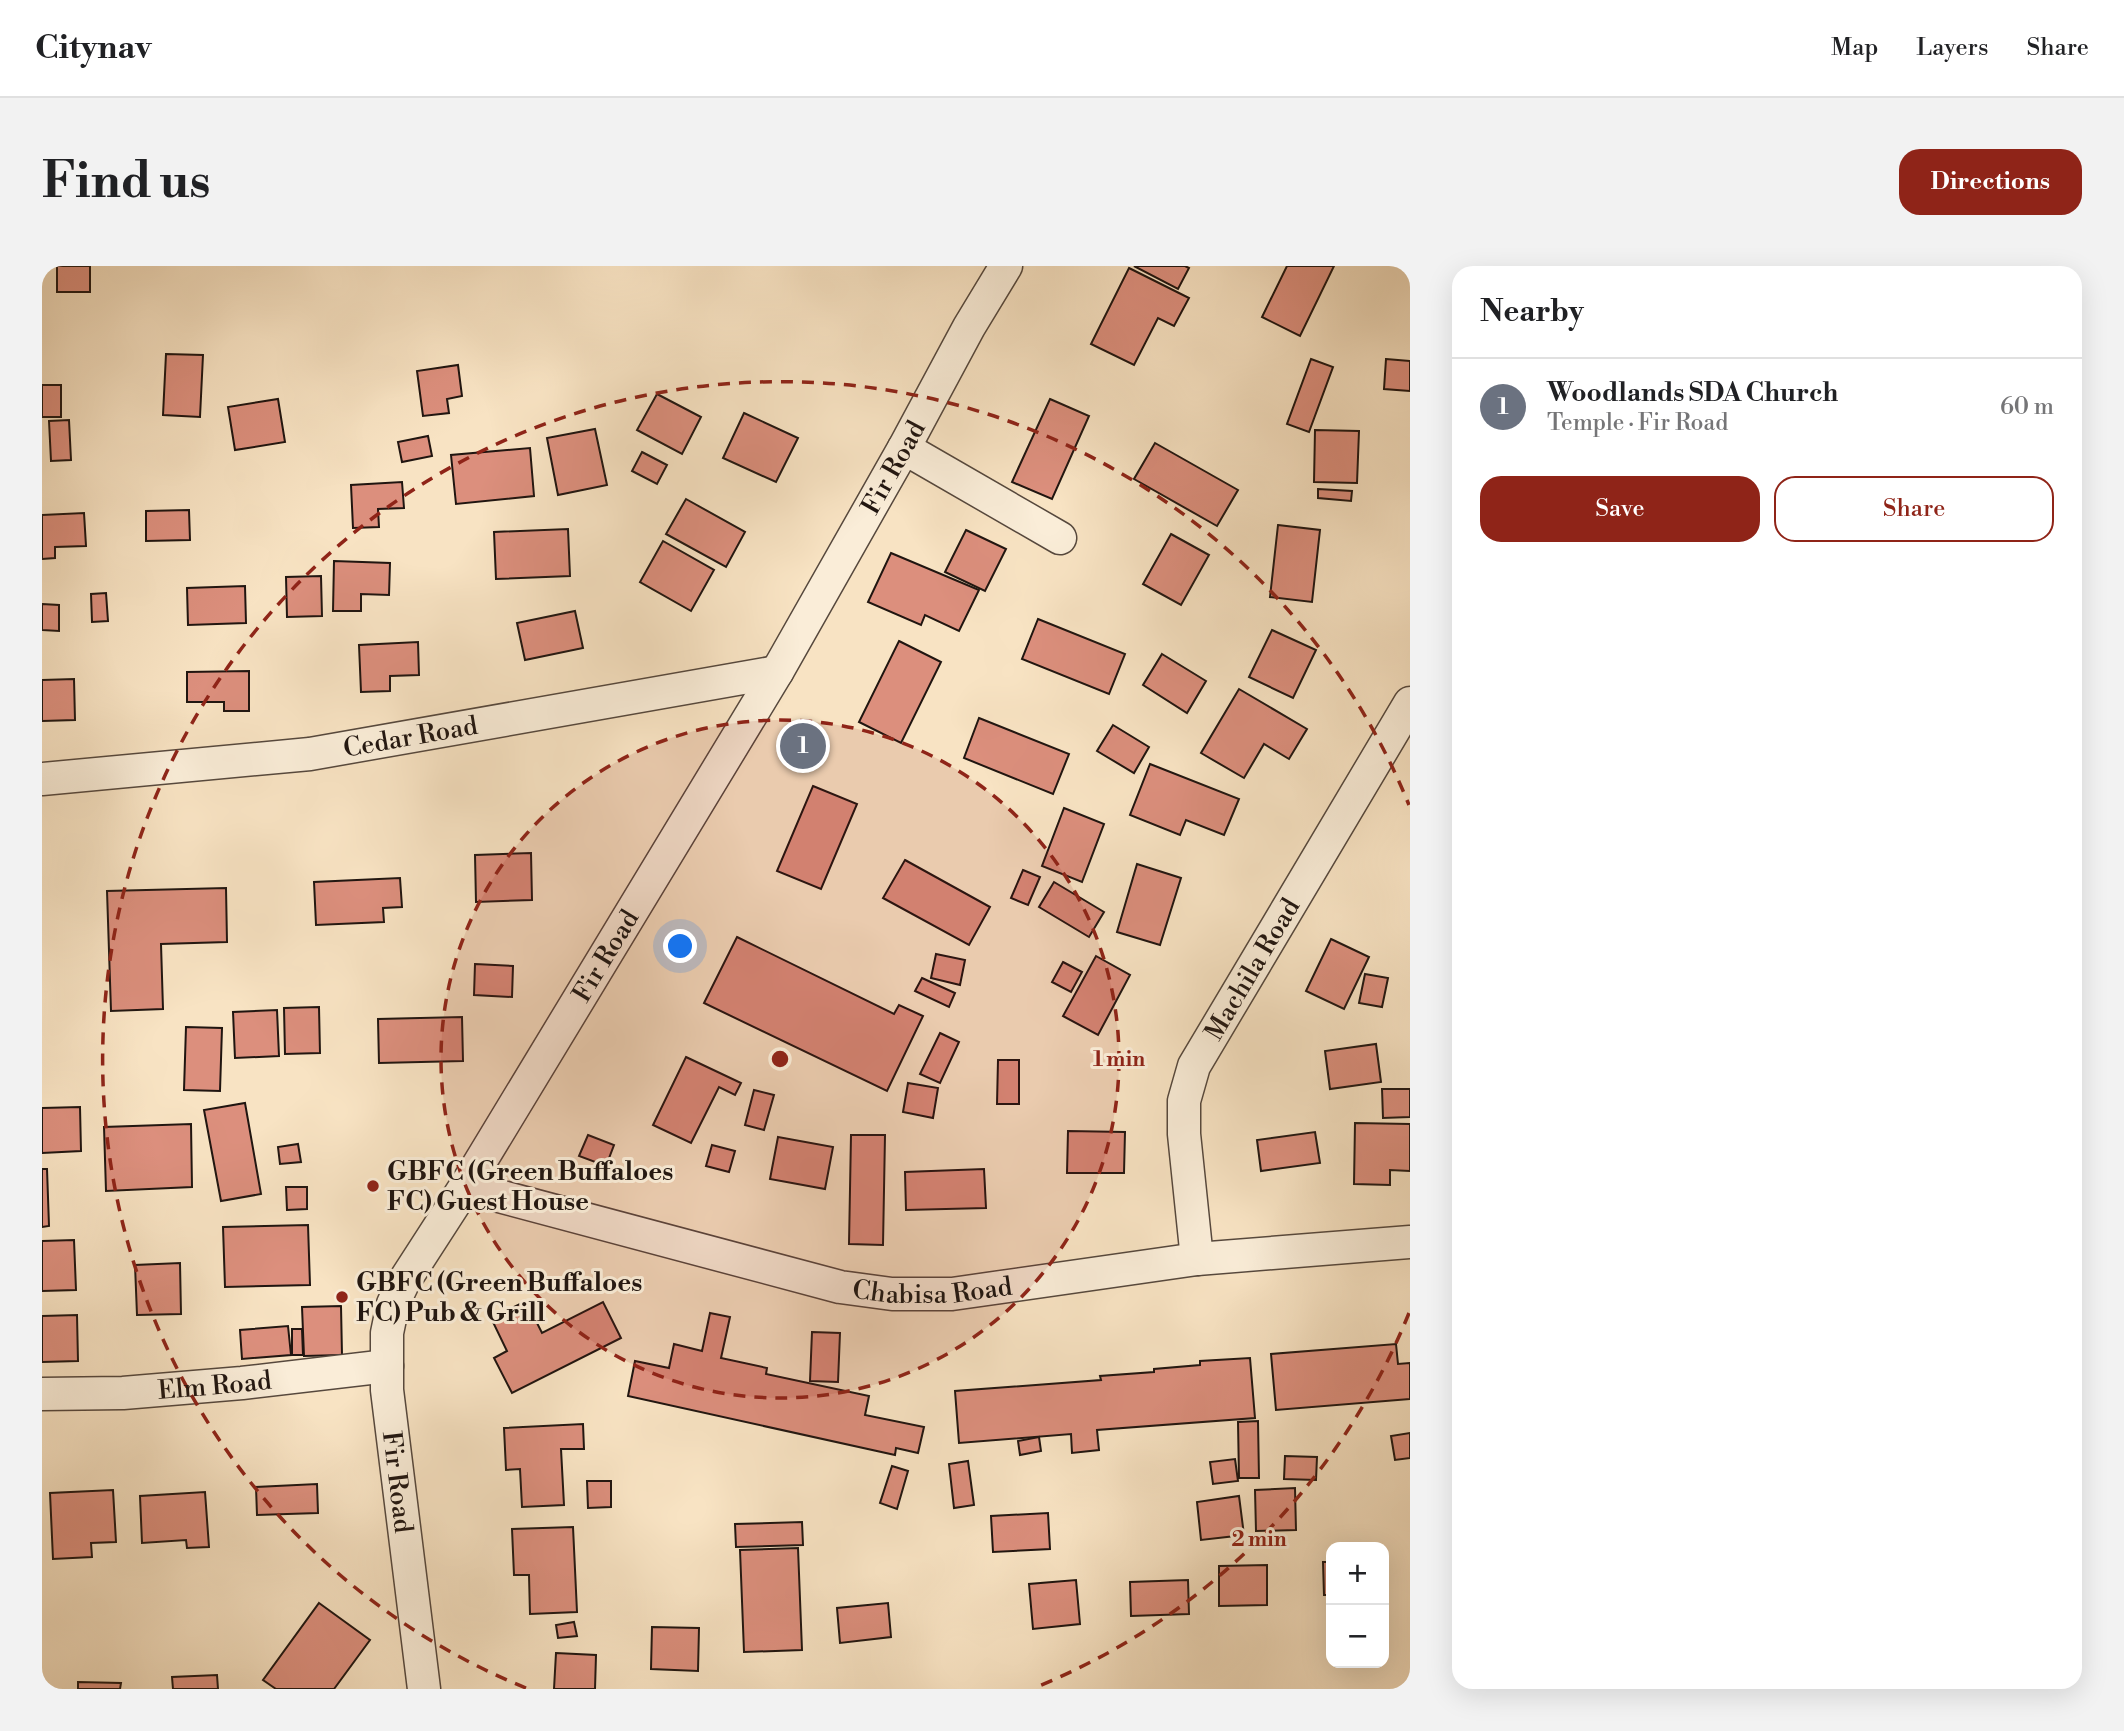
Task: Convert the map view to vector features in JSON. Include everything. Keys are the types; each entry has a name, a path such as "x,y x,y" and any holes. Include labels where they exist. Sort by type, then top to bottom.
{"street":[{"name":"Fir Road","path":"424,1689 390,1421 387,1333 393,1304 403,1283 465,1187 777,672 969,327 1006,266"},
{"path":"904,448 1060,538"},
{"name":"Cedar Road","path":"42,779 310,754 777,672"},
{"name":"Machila Road","path":"1197,1259 1184,1134 1184,1101 1194,1066 1410,703"},
{"name":"Chabisa Road","path":"465,1187 840,1287 892,1294 952,1294 1197,1259 1410,1242"},
{"name":"Elm Road","path":"42,1394 123,1393 242,1383 387,1366"}],"building":[{"path":"57,266 90,266 90,292 57,292"},
{"path":"1134,266 1185,266 1189,268 1178,289"},
{"path":"1287,266 1334,266 1300,336 1262,317"},
{"path":"1129,268 1189,298 1174,326 1158,318 1134,365 1091,344"},
{"path":"166,354 203,355 200,417 163,415"},
{"path":"1311,359 1333,367 1309,432 1287,424"},
{"path":"1386,359 1410,361 1410,391 1384,389"},
{"path":"458,365 462,396 447,399 449,413 423,416 417,371"},
{"path":"42,385 61,385 61,417 42,417"},
{"path":"657,394 701,417 682,454 637,430"},
{"path":"278,399 285,442 235,450 228,407"},
{"path":"1050,399 1089,416 1052,499 1012,482"},
{"path":"744,413 798,438 776,482 723,458"},
{"path":"69,420 71,460 51,461 49,421"},
{"path":"595,429 607,485 558,495 547,438"},
{"path":"1315,430 1359,431 1357,483 1314,482"},
{"path":"428,436 432,456 402,462 398,442"},
{"path":"1155,443 1238,490 1217,526 1134,479"},
{"path":"530,448 534,496 456,504 451,455"},
{"path":"642,452 667,465 657,484 632,471"},
{"path":"402,482 404,508 378,509 379,527 353,528 351,485"},
{"path":"1318,489 1352,491 1351,501 1318,498"},
{"path":"686,499 745,532 726,567 666,534"},
{"path":"189,510 190,540 146,541 146,511"},
{"path":"84,513 86,546 55,547 55,558 42,559 42,515"},
{"path":"1278,525 1320,530 1312,602 1270,597"},
{"path":"568,529 570,576 496,579 494,532"},
{"path":"966,530 1006,549 985,591 945,572"},
{"path":"1171,534 1209,555 1181,605 1143,584"},
{"path":"663,541 714,570 691,611 640,582"},
{"path":"891,553 979,590 959,631 925,615 921,625 868,602"},
{"path":"334,561 390,563 389,595 361,594 361,611 333,611"},
{"path":"321,576 322,616 287,617 286,577"},
{"path":"245,586 246,623 188,625 187,588"},
{"path":"106,593 108,621 92,622 91,594"},
{"path":"42,604 59,605 59,631 42,630"},
{"path":"575,611 583,648 525,660 517,623"},
{"path":"1038,619 1125,654 1109,694 1022,659"},
{"path":"1272,630 1316,650 1293,698 1249,677"},
{"path":"899,641 941,662 901,743 859,722"},
{"path":"418,642 419,675 390,676 390,691 361,692 359,645"},
{"path":"1162,654 1206,681 1187,713 1143,685"},
{"path":"249,671 249,711 224,711 224,702 187,702 187,672"},
{"path":"74,679 75,720 42,721 42,680"},
{"path":"1239,689 1307,729 1289,759 1264,744 1244,778 1201,753"},
{"path":"979,718 1069,754 1053,794 964,758"},
{"path":"1113,725 1149,747 1134,773 1097,751"},
{"path":"1150,764 1239,799 1224,835 1186,820 1180,835 1130,815"},
{"path":"813,786 857,804 821,889 777,871"},
{"path":"1064,808 1104,824 1082,882 1042,866"},
{"path":"531,853 532,900 476,902 475,855"},
{"path":"905,860 990,907 969,945 883,898"},
{"path":"1137,864 1181,878 1160,945 1117,932"},
{"path":"1023,870 1040,877 1028,905 1011,898"},
{"path":"400,878 402,907 383,908 384,922 316,925 314,882"},
{"path":"1054,882 1104,912 1089,937 1039,907"},
{"path":"226,888 227,942 161,944 163,1009 111,1011 107,891"},
{"path":"737,937 894,1014 899,1005 923,1016 887,1091 704,1003"},
{"path":"1331,939 1369,957 1344,1009 1306,991"},
{"path":"936,954 965,960 960,985 931,978"},
{"path":"1096,956 1130,975 1098,1035 1063,1016"},
{"path":"1063,962 1082,972 1071,992 1052,982"},
{"path":"475,964 513,966 512,997 474,995"},
{"path":"1365,974 1388,978 1382,1007 1359,1003"},
{"path":"922,978 955,993 949,1007 915,991"},
{"path":"319,1007 320,1053 285,1054 284,1008"},
{"path":"277,1010 279,1056 235,1058 233,1012"},
{"path":"462,1017 463,1061 379,1063 378,1019"},
{"path":"186,1027 222,1028 220,1091 184,1090"},
{"path":"940,1033 959,1042 940,1083 920,1074"},
{"path":"1376,1044 1381,1082 1330,1089 1325,1051"},
{"path":"686,1057 741,1083 735,1095 719,1087 691,1143 653,1125"},
{"path":"998,1060 1019,1060 1019,1104 997,1104"},
{"path":"908,1083 938,1088 933,1118 903,1112"},
{"path":"1382,1089 1410,1089 1410,1117 1383,1118"},
{"path":"754,1090 774,1095 764,1130 745,1125"},
{"path":"245,1103 261,1194 221,1201 204,1110"},
{"path":"80,1107 81,1151 42,1153 42,1108"},
{"path":"1355,1123 1410,1124 1410,1171 1390,1170 1390,1185 1354,1184"},
{"path":"191,1124 192,1187 106,1191 104,1127"},
{"path":"1068,1131 1125,1132 1124,1173 1067,1173"},
{"path":"1315,1132 1320,1163 1261,1171 1257,1140"},
{"path":"588,1135 614,1145 606,1166 579,1156"},
{"path":"851,1135 885,1135 883,1245 849,1244"},
{"path":"778,1137 833,1147 825,1189 770,1179"},
{"path":"298,1144 301,1162 280,1164 278,1147"},
{"path":"712,1145 735,1151 729,1172 706,1166"},
{"path":"42,1169 47,1169 49,1226 42,1227"},
{"path":"984,1169 986,1208 906,1210 905,1172"},
{"path":"286,1187 307,1187 307,1209 287,1210"},
{"path":"308,1225 310,1285 225,1287 223,1227"},
{"path":"74,1240 76,1290 42,1291 42,1241"},
{"path":"180,1263 181,1314 137,1315 135,1265"},
{"path":"526,1301 542,1333 603,1302 621,1338 512,1393 494,1358 507,1351 491,1318"},
{"path":"341,1306 342,1355 304,1356 302,1307"},
{"path":"710,1313 730,1317 721,1358 767,1368 766,1374 869,1396 865,1415 924,1427 918,1453 896,1448 895,1455 628,1396 635,1361 669,1368 674,1344 702,1351"},
{"path":"77,1315 78,1361 42,1362 42,1316"},
{"path":"288,1326 291,1355 242,1359 240,1330"},
{"path":"292,1329 302,1329 303,1355 292,1355"},
{"path":"812,1332 840,1333 838,1382 810,1381"},
{"path":"1396,1344 1398,1364 1410,1363 1410,1399 1276,1410 1271,1354"},
{"path":"1250,1358 1255,1418 1097,1430 1099,1450 1072,1453 1071,1434 959,1443 955,1391 1101,1380 1100,1376 1154,1372 1154,1369 1200,1365 1200,1361"},
{"path":"1258,1421 1259,1478 1239,1478 1238,1422"},
{"path":"583,1424 584,1449 561,1449 564,1505 522,1507 520,1469 506,1470 504,1428"},
{"path":"1410,1433 1410,1458 1395,1460 1391,1436"},
{"path":"1039,1437 1041,1451 1020,1455 1018,1441"},
{"path":"1285,1456 1317,1457 1316,1480 1284,1479"},
{"path":"1235,1459 1238,1481 1213,1484 1210,1462"},
{"path":"968,1461 974,1505 954,1508 949,1464"},
{"path":"892,1466 908,1471 897,1509 880,1503"},
{"path":"587,1481 611,1481 611,1507 588,1508"},
{"path":"317,1484 318,1513 257,1515 256,1487"},
{"path":"1295,1488 1296,1530 1256,1531 1255,1490"},
{"path":"113,1490 116,1542 91,1543 92,1557 53,1559 50,1493"},
{"path":"205,1492 209,1547 187,1548 186,1540 142,1543 140,1496"},
{"path":"1239,1496 1244,1535 1201,1540 1197,1502"},
{"path":"1048,1513 1050,1549 993,1552 991,1516"},
{"path":"802,1522 803,1545 736,1547 735,1524"},
{"path":"573,1527 577,1612 530,1614 529,1575 514,1575 512,1529"},
{"path":"798,1548 802,1650 744,1652 740,1550"},
{"path":"1323,1562 1326,1562 1326,1595"},
{"path":"1267,1565 1267,1605 1219,1606 1219,1566"},
{"path":"1076,1580 1080,1624 1033,1629 1029,1584"},
{"path":"1188,1580 1189,1614 1131,1616 1130,1582"},
{"path":"319,1603 370,1640 334,1689 276,1689 263,1680"},
{"path":"888,1603 891,1637 840,1643 837,1608"},
{"path":"574,1622 577,1636 558,1638 556,1625"},
{"path":"652,1627 699,1628 698,1671 651,1669"},
{"path":"556,1653 596,1655 595,1689 554,1689"},
{"path":"217,1675 218,1689 173,1689 172,1677"},
{"path":"78,1682 121,1683 120,1689 78,1689"}],"place":[{"name":"Woodlands SDA Church","path":"803,746"},
{"name":"GBFC (Green Buffaloes FC) Guest House","path":"373,1186"},
{"name":"GBFC (Green Buffaloes FC) Pub & Grill","path":"342,1297"}]}
